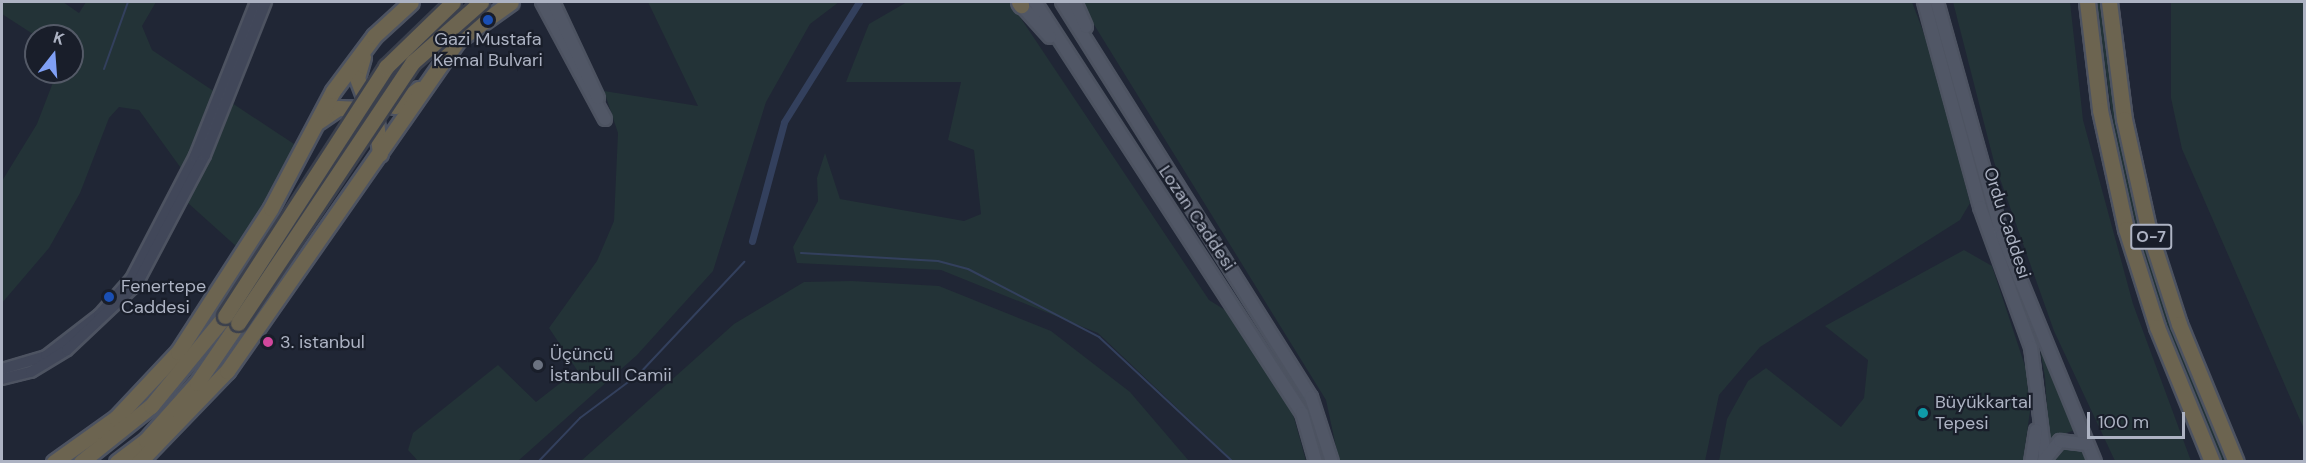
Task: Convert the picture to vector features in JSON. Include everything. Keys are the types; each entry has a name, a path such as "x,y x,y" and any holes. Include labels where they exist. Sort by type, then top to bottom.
{"highway":[{"path":"54,462 116,418 178,352 271,208 314,124 374,36 411,2"},
{"path":"117,462 146,440 197,383 232,320 386,67 453,2"},
{"path":"81,462 151,406 232,320 413,62 481,2"},
{"path":"374,36 357,78 364,96 386,107 405,103 483,17 511,2"},
{"name":"O-7","path":"2087,2 2100,110 2126,229 2172,366 2212,462"},
{"name":"O-7","path":"2109,2 2124,119 2148,228 2179,324 2236,462"},
{"path":"139,462 227,371 334,212 380,154 437,69"},
{"path":"314,124 338,108 363,109 376,121 380,154"}],"main road":[{"path":"542,2 605,119 553,2"},
{"name":"Lozan Caddesi","path":"1062,2 1100,58 1177,191 1311,397 1332,462"},
{"path":"1075,2 1100,58"},
{"name":"Ordu Caddesi","path":"1924,2 1980,207 2028,336 2039,387 2044,459"},
{"name":"Ordu Caddesi","path":"1937,2 2002,235 2093,456"},
{"name":"Lozan Caddesi","path":"1025,3 1059,46 1297,405 1316,462"},
{"path":"2031,462 2039,387"},
{"name":"Ordu Caddesi","path":"2044,459 2060,441 2093,456"}],"street":[{"path":"2,369 46,356 99,315 131,279 195,156 256,2"},
{"path":"2,379 32,372 67,350 137,284 205,154 266,2"}],"shaded area":[{"path":"2,2 63,2 79,13 86,2 156,2 142,26 152,50 215,92 183,171 139,110 119,107 109,118 80,193 49,248 2,303 2,181 37,124 52,84 84,84 84,24 24,24 24,28 2,14"},
{"path":"648,2 839,2 810,24 766,102 713,271 637,355 518,461 418,461 408,450 413,433 498,365 536,402 577,370 549,328 597,261 614,221 618,133 604,91 698,106"},
{"path":"907,2 1010,2 1209,300 1225,310 1293,414 1306,461 1233,461 1098,333 941,270 797,263 793,247 818,201 817,178 825,153 840,199 964,221 981,214 974,150 948,140 961,82 846,82 869,24"},
{"path":"1080,2 1912,2 1934,60 1970,203 1960,220 1760,347 1719,395 1705,461 1339,461 1326,400"},
{"path":"1953,2 2070,2 2083,120 2133,304 2191,461 2115,461 2054,331 1994,162"},
{"path":"2096,2 2102,2 2123,157 2153,274 2226,461 2221,461 2156,300 2118,157"},
{"path":"2171,2 2304,2 2304,429 2182,149 2171,98"},
{"path":"232,103 297,146 238,248 188,203"},
{"path":"1964,250 1992,266 2026,369 2030,411 2023,461 1719,461 1727,419 1748,381 1766,368 1841,427 1864,398 1868,360 1825,326"},
{"path":"852,281 939,286 1051,331 1130,392 1189,461 581,461 734,324 804,282"},
{"path":"2037,333 2078,429 2049,439 2045,377"},
{"path":"2063,447 2081,448 2089,462 2052,462"}],"waterway":[{"path":"104,69 128,2"},
{"path":"752,241 784,122 859,2"},
{"path":"801,253 938,261 968,269 1099,337 1233,462"},
{"path":"538,462 580,418 639,374 744,262"}],"place":[{"name":"Gazi Mustafa Kemal Bulvari","path":"488,20"},
{"name":"Fenertepe Caddesi","path":"109,297"},
{"name":"3. istanbul","path":"268,342"},
{"name":"Üçüncü İstanbull Camii","path":"538,365"},
{"name":"Büyükkartal Tepesi","path":"1923,413"}]}
